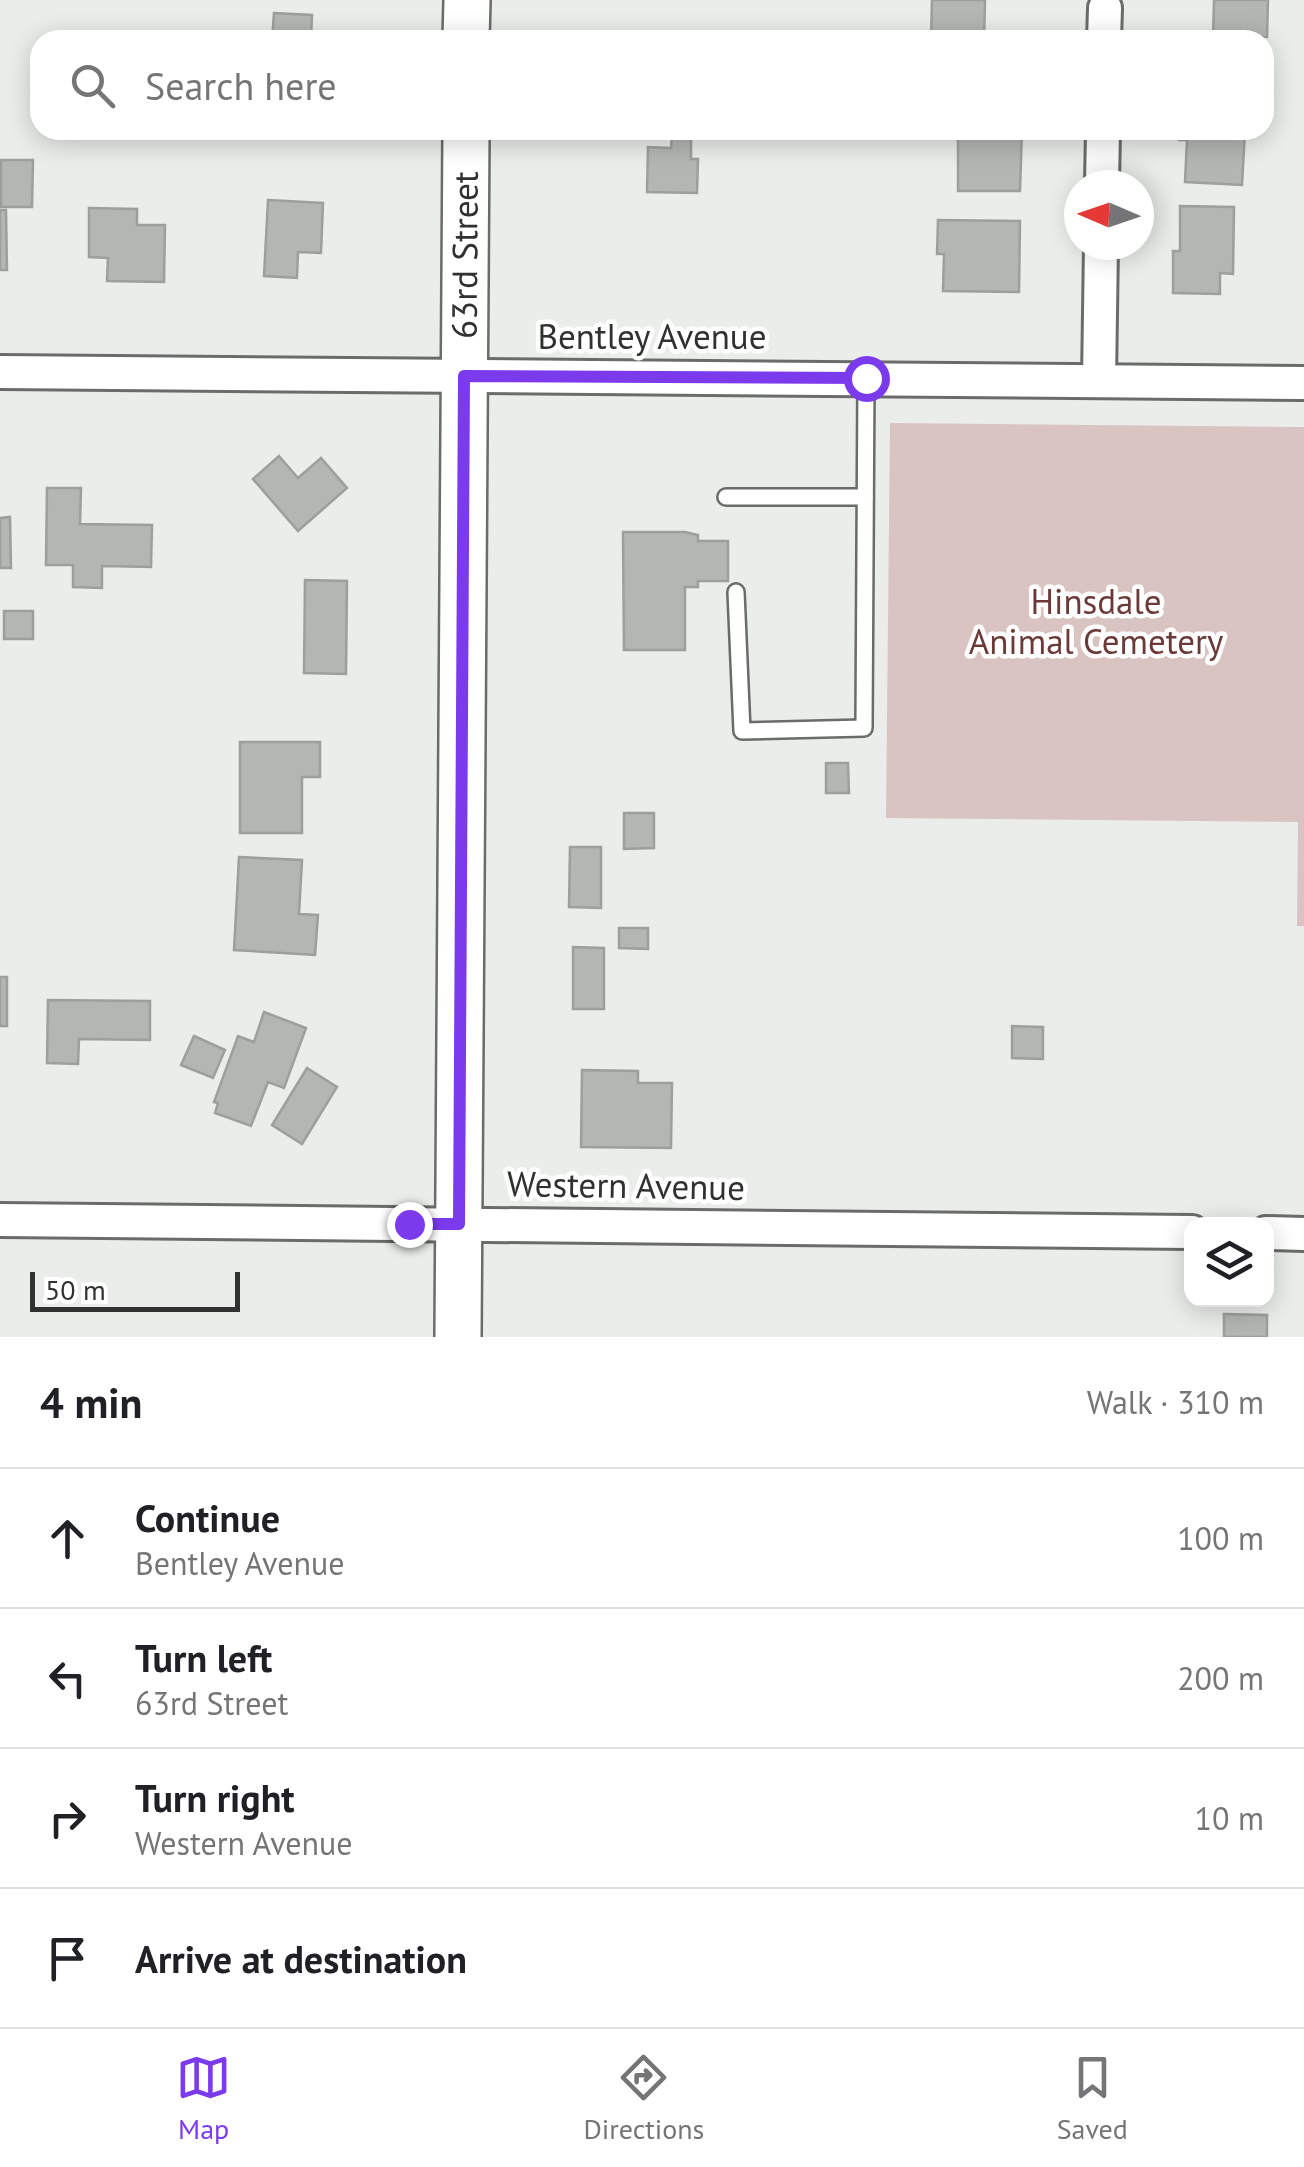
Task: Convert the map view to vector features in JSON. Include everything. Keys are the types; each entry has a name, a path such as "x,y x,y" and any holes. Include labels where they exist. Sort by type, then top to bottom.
{"main road":[{"path":"466,30 467,0"},
{"name":"63rd Street","path":"458,1337 466,140"}],"street":[{"path":"1102,170 1103,140"},
{"path":"1099,381 1101,260"},
{"name":"Bentley Avenue","path":"0,372 1304,383"},
{"name":"Western Avenue","path":"0,1220 1184,1232"},
{"path":"1274,1233 1304,1234"}],"lane":[{"path":"736,592 742,731 864,728 866,378"},
{"path":"726,497 865,497"}],"green space":[{"name":"Hinsdale Animal Cemetery","path":"890,423 1304,427 1304,926 1297,926 1298,822 886,818"}],"building":[{"path":"932,0 985,0 984,30 931,30"},
{"path":"1214,0 1268,0 1267,30 1213,30"},
{"path":"274,13 312,15 311,30 273,30"},
{"path":"672,140 691,140 691,159 698,159 697,193 647,192 648,147 671,148"},
{"path":"958,140 1022,140 1020,191 958,191"},
{"path":"1187,140 1244,140 1242,185 1185,182"},
{"path":"1,160 33,160 32,207 1,207"},
{"path":"268,200 323,203 321,253 298,252 297,278 264,276"},
{"path":"1180,206 1234,207 1233,274 1220,273 1220,294 1173,293 1173,251 1180,251"},
{"path":"89,208 137,209 137,225 165,225 164,282 107,281 108,258 89,257"},
{"path":"0,210 6,210 7,270 0,270"},
{"path":"938,220 1020,221 1019,292 943,291 944,254 937,254"},
{"path":"279,456 298,478 321,458 347,488 298,531 253,479"},
{"path":"47,488 81,488 80,524 152,525 151,567 102,566 102,588 73,587 73,565 46,565"},
{"path":"10,517 11,568 0,568 0,518"},
{"path":"623,532 685,532 698,535 698,541 728,541 728,581 698,581 698,587 685,587 685,650 624,650"},
{"path":"305,580 347,581 346,674 304,673"},
{"path":"4,611 33,611 33,639 4,639"},
{"path":"240,742 320,742 320,777 302,777 302,833 240,833"},
{"path":"826,763 848,763 849,793 826,793"},
{"path":"624,813 654,813 654,848 624,849"},
{"path":"570,847 601,847 601,908 569,907"},
{"path":"239,857 302,860 299,914 318,915 315,955 234,950"},
{"path":"619,928 648,928 648,949 619,948"},
{"path":"573,947 604,948 604,1009 573,1009"},
{"path":"0,977 7,977 7,1026 0,1026"},
{"path":"48,1000 150,1001 150,1040 79,1039 78,1064 47,1063"},
{"path":"264,1012 306,1028 284,1088 268,1082 251,1126 215,1113 218,1103 214,1102 238,1036 254,1042"},
{"path":"1012,1026 1043,1027 1043,1059 1012,1058"},
{"path":"194,1036 225,1050 213,1078 181,1065"},
{"path":"307,1068 337,1087 302,1144 272,1125"},
{"path":"582,1070 638,1071 638,1083 672,1083 671,1148 581,1147"},
{"path":"1224,1314 1267,1315 1267,1337 1224,1337"}],"route":[{"path":"409,1224 459,1224 464,376 866,378"}]}
